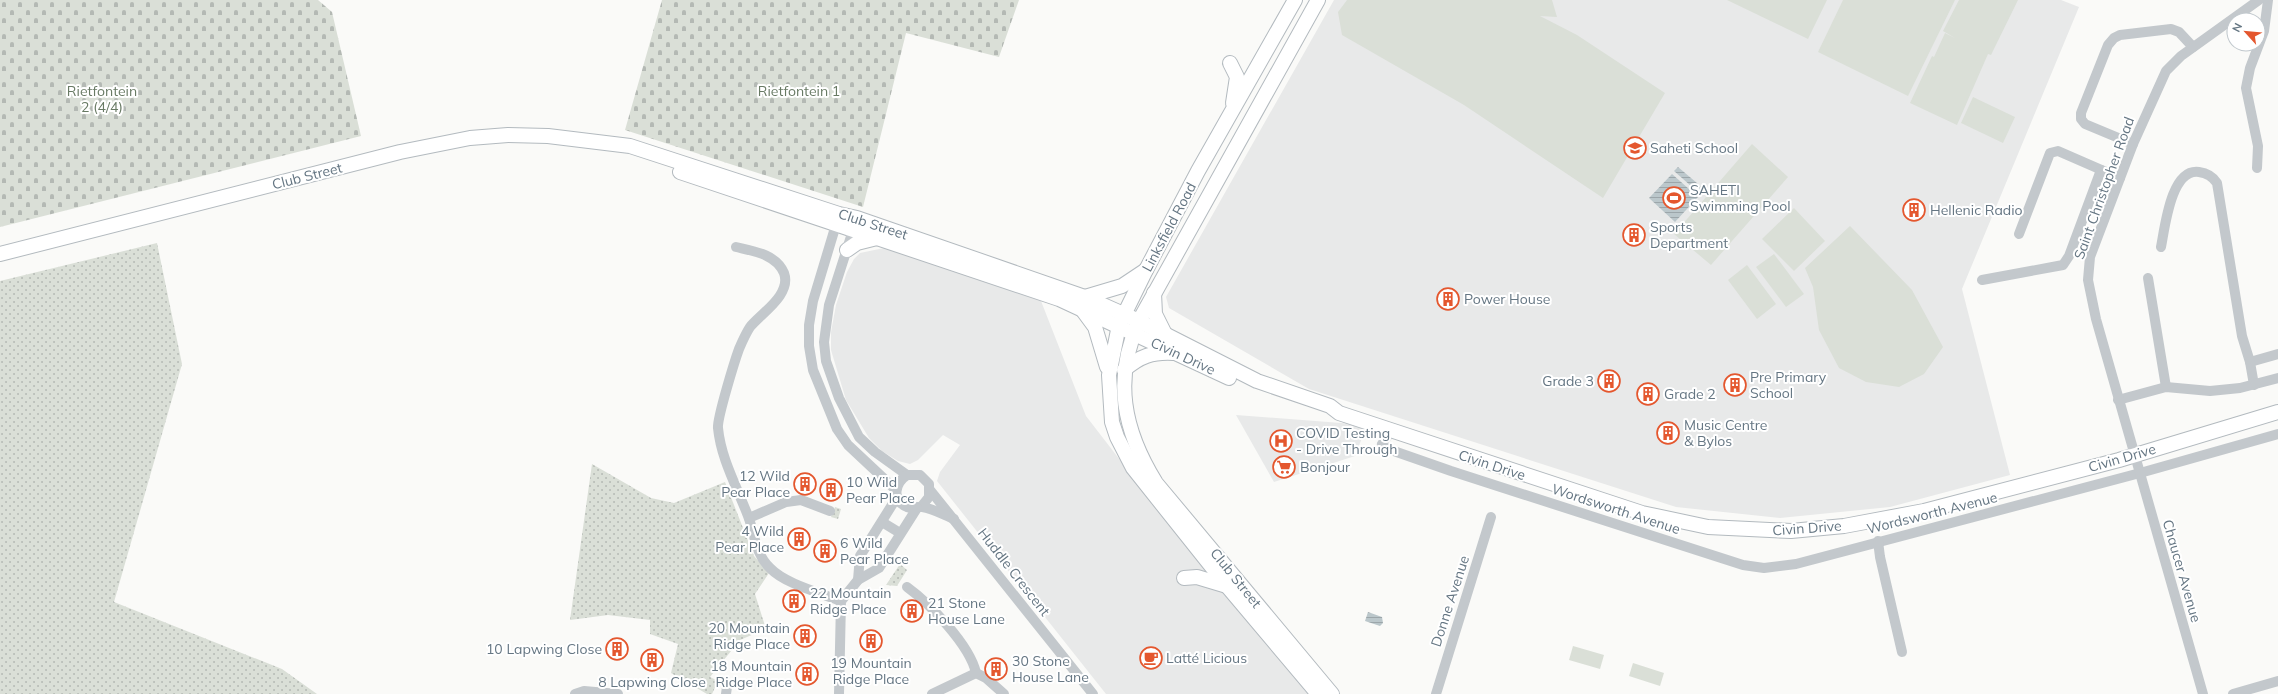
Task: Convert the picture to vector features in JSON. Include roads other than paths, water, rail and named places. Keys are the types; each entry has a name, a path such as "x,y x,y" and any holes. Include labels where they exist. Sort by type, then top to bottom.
{"main road":[{"name":"Linksfield Road","path":"1138,464 1117,438 1112,422 1109,375 1122,320 1146,270 1230,115 1295,0"},
{"name":"Linksfield Road","path":"1138,464 1128,423 1124,391 1124,370 1137,327 1154,293 1318,0"},
{"path":"1230,63 1237,77 1230,115"},
{"name":"Club Street","path":"0,254 400,152 470,138 508,135 548,136 630,146 837,219 1083,302 1122,320"},
{"name":"Club Street","path":"855,224 880,238 1046,294 1083,302"},
{"path":"847,250 857,243 880,238"},
{"path":"1109,375 1099,337 1083,302 1122,286 1146,270"},
{"path":"1154,293 1155,314 1165,334"},
{"name":"Civin Drive","path":"1122,320 1137,327 1179,354 1264,392 1329,414 1339,413"},
{"name":"Civin Drive","path":"1137,327 1165,334 1257,380 1330,406 1339,413 1390,431 1642,513 1708,527 1754,531 1792,531 1844,526 1924,511 2133,455 2278,412"},
{"path":"1124,370 1145,355 1159,353 1179,354"},
{"name":"Club Street","path":"1138,464 1227,586 1318,694"},
{"name":"Club Street","path":"1138,464 1156,483 1332,694"},
{"path":"1184,578 1197,577 1227,586"}],"street":[{"name":"Saint Christopher Road","path":"2133,455 2090,297 2088,280 2090,257 2133,144 2166,71 2193,47 2259,0"},
{"path":"2257,168 2258,146 2249,110 2246,88 2250,68 2266,19 2268,0"},
{"path":"2133,144 2085,124 2081,119 2081,113 2108,45 2114,38 2120,35 2172,29 2179,32 2193,47"},
{"path":"2019,234 2050,153 2058,151 2120,178"},
{"path":"1982,280 2063,264 2069,256 2101,170"},
{"path":"2161,247 2172,198 2183,176 2193,172 2210,176 2216,183 2242,336 2250,362 2254,384"},
{"path":"837,219 813,301 809,325 809,346 813,370 837,429 848,445 896,494 902,504 909,508 919,507 926,503 930,490 925,478 920,475 907,475 901,479 896,494 882,522 860,556 858,580"},
{"path":"855,224 827,312 824,342 827,365 846,415 860,437 875,452 907,475"},
{"path":"736,247 762,253 775,261 784,274 783,286 777,301 750,327 739,350 718,426 726,464 749,518 757,547 771,570 784,578 841,601"},
{"path":"2148,278 2166,387"},
{"path":"2250,362 2278,354"},
{"path":"2118,400 2166,387 2210,391 2240,388 2278,378"},
{"name":"Wordsworth Avenue","path":"1390,431 1382,444 1388,449 1451,471 1743,565 1764,568 1796,564 1878,541 2140,473 2278,434"},
{"name":"Chaucer Avenue","path":"2133,455 2140,473 2202,694"},
{"name":"Huddle Crescent","path":"930,490 1093,694"},
{"path":"749,518 786,502 802,500 830,511"},
{"path":"919,507 954,519"},
{"path":"840,694 841,601 858,580 879,568 900,533 919,507"},
{"name":"Donne Avenue","path":"1436,694 1491,517"},
{"path":"882,522 900,533"},
{"path":"1878,541 1880,557 1902,652"},
{"path":"907,587 928,603 970,654 976,673 986,678 1004,694"},
{"name":"Huddle Crescent","path":"1051,642 1067,655 1098,694"},
{"path":"932,694 976,673"},
{"path":"2234,694 2278,681"},
{"path":"575,694 584,691 618,694"}],"place":[{"name":"Saheti School","path":"1635,148"},
{"name":"SAHETI Swimming Pool","path":"1674,198"},
{"name":"Hellenic Radio","path":"1914,210"},
{"name":"Sports Department","path":"1634,235"},
{"name":"Power House","path":"1448,299"},
{"name":"Grade 3","path":"1609,381"},
{"name":"Pre Primary School","path":"1735,385"},
{"name":"Grade 2","path":"1648,394"},
{"name":"Music Centre & Bylos","path":"1668,433"},
{"name":"COVID Testing - Drive Through","path":"1281,441"},
{"name":"Bonjour","path":"1284,467"},
{"name":"12 Wild Pear Place","path":"805,484"},
{"name":"10 Wild Pear Place","path":"831,490"},
{"name":"4 Wild Pear Place","path":"799,539"},
{"name":"6 Wild Pear Place","path":"825,551"},
{"name":"22 Mountain Ridge Place","path":"794,601"},
{"name":"21 Stone House Lane","path":"912,611"},
{"name":"20 Mountain Ridge Place","path":"805,636"},
{"name":"19 Mountain Ridge Place","path":"871,641"},
{"name":"10 Lapwing Close","path":"617,649"},
{"name":"Latté Licious","path":"1151,658"},
{"name":"8 Lapwing Close","path":"652,660"},
{"name":"30 Stone House Lane","path":"996,669"},
{"name":"18 Mountain Ridge Place","path":"807,674"}],"park label":[{"name":"Rietfontein 1","path":"799,91"},
{"name":"Rietfontein 2 (4/4)","path":"102,100"}]}
